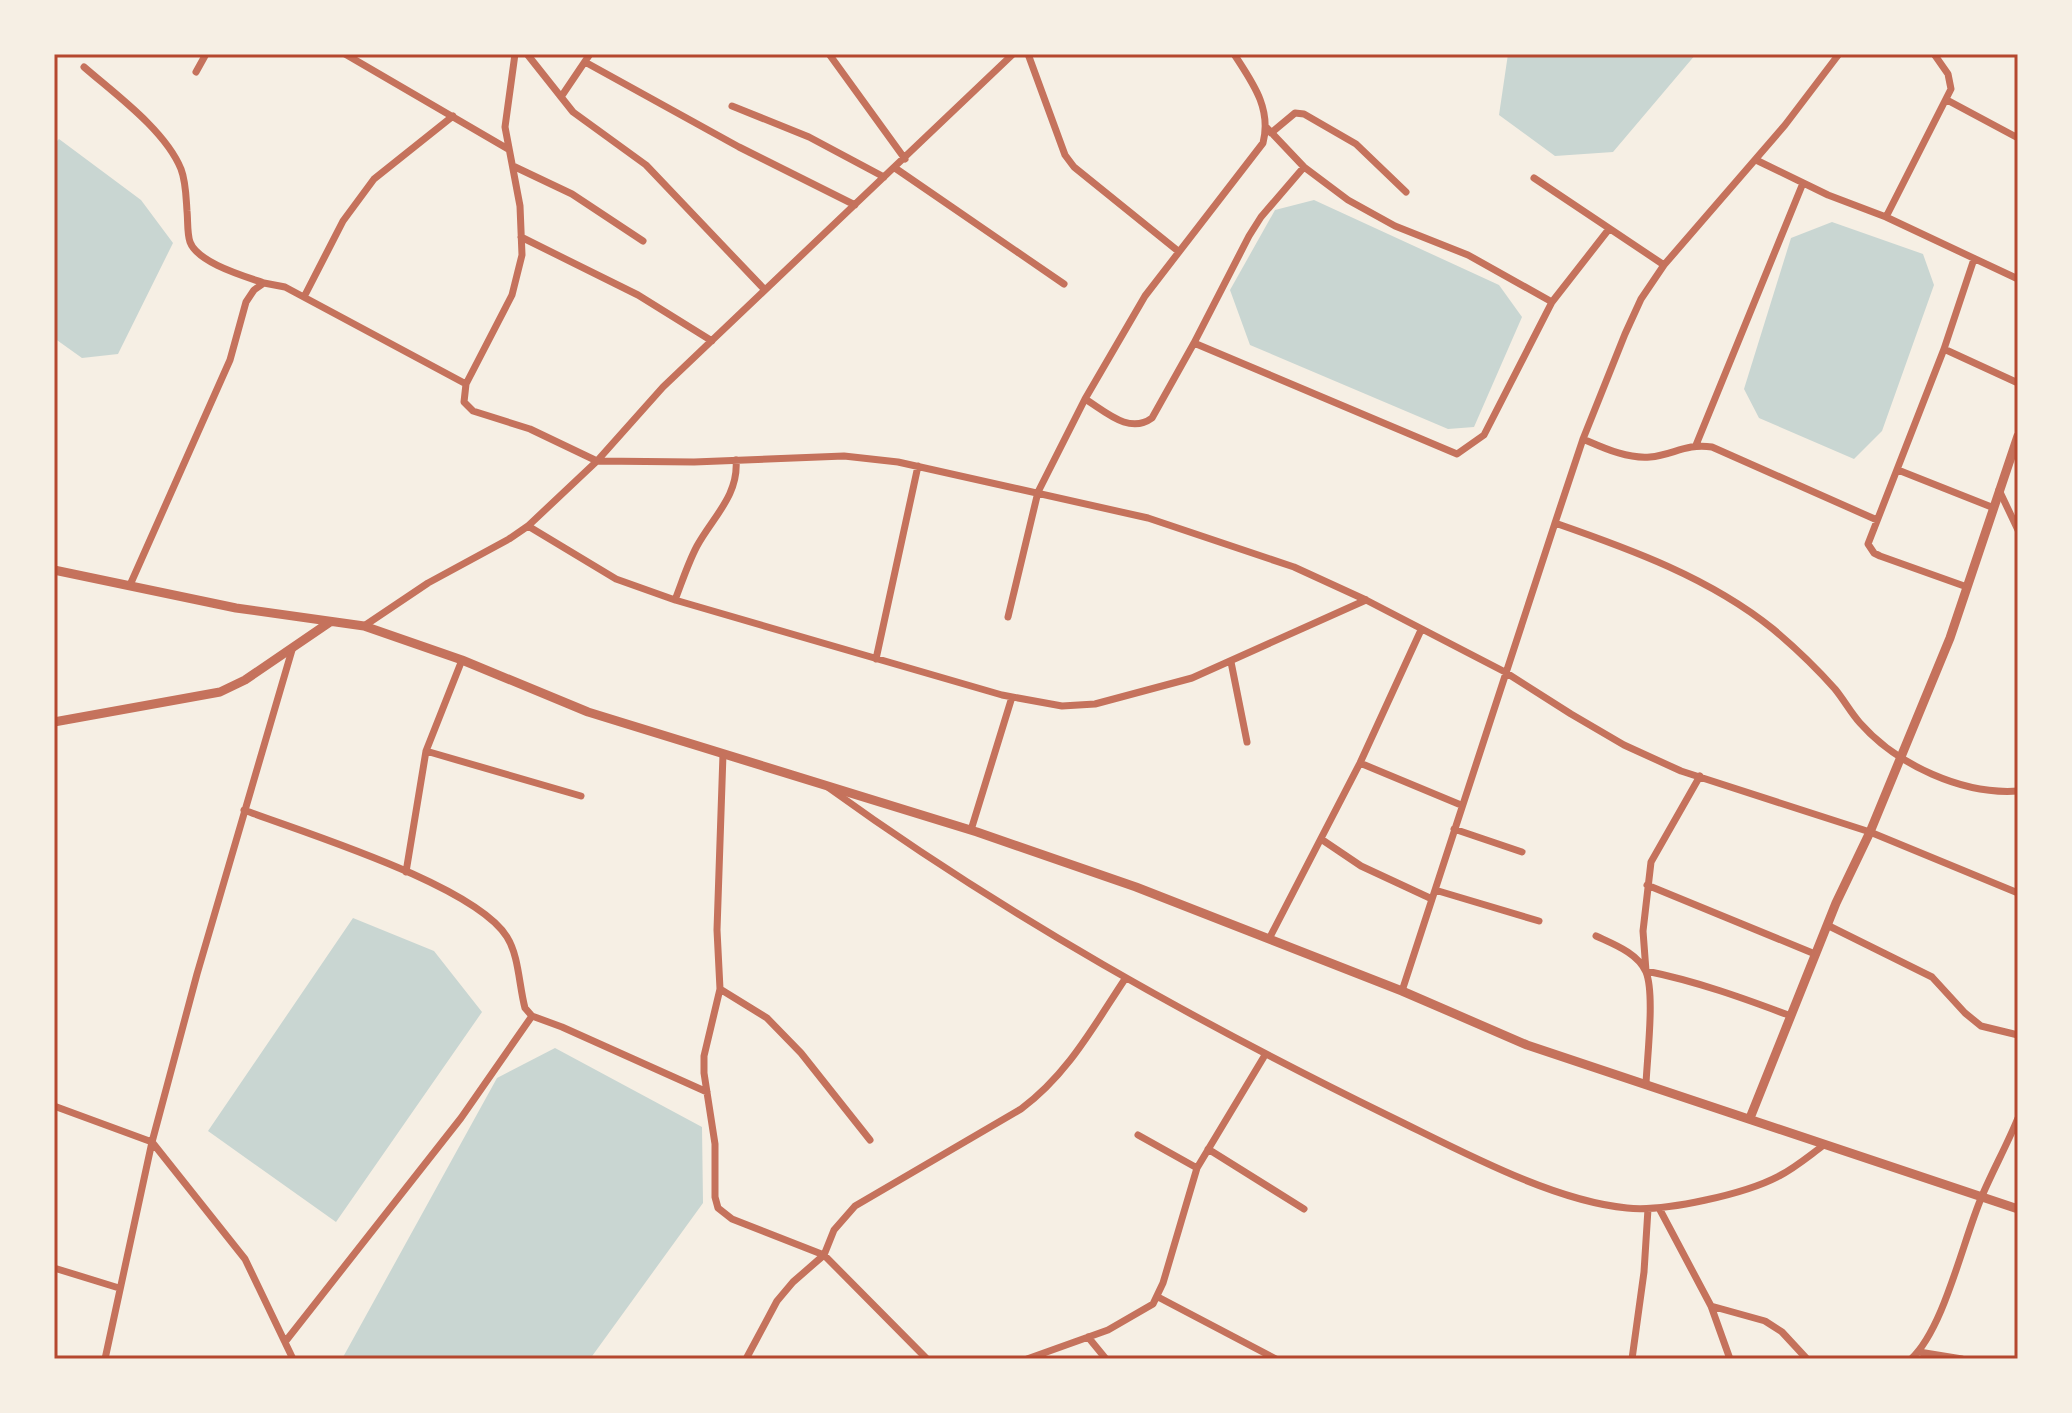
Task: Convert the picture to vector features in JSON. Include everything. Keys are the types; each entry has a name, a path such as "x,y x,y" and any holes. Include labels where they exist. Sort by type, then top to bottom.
{"street":[{"path":"196,72 206,54"},
{"path":"345,54 508,149"},
{"path":"515,54 505,127 520,206 522,255 512,295 466,384 464,402 473,411 530,429 597,461 844,456 918,466 1148,518 1294,567 1366,600 1505,672 1624,745 1700,776 1870,832 2018,893"},
{"path":"527,54 573,112 646,165 765,290"},
{"path":"561,97 590,54"},
{"path":"829,54 905,159"},
{"path":"364,626 428,583 528,526 597,461 663,387 1013,54"},
{"path":"1028,54 1065,155 1074,167 1178,251"},
{"path":"1234,54 1257,90 1269,130 1304,167 1372,215 1468,255 1552,302"},
{"path":"1402,991 1583,439 1641,299 1664,265 1756,160 1839,54"},
{"path":"1886,217 1947,100 1952,82 1934,54"},
{"path":"585,62 739,147 855,205"},
{"path":"84,67 137,114 170,150 181,169 185,185 189,241 195,251 220,266 264,283 285,287 466,384"},
{"path":"1947,100 2018,138"},
{"path":"732,106 809,137 884,177"},
{"path":"1008,617 1038,492 1085,399 1145,296 1252,160 1269,130 1295,113 1304,114 1356,144 1406,192"},
{"path":"304,297 343,221 374,179 453,116"},
{"path":"1756,160 2018,279"},
{"path":"513,166 572,194 643,241"},
{"path":"1085,399 1125,423 1145,423 1152,418 1249,236 1261,217 1304,167"},
{"path":"895,168 1064,284"},
{"path":"1534,178 1664,265"},
{"path":"1696,445 1803,183"},
{"path":"1194,343 1457,454 1484,435 1552,302 1609,229"},
{"path":"521,237 638,295 712,341"},
{"path":"1967,587 1874,553 1869,548 1868,540 1944,349 1974,259"},
{"path":"130,585 230,360 246,302 254,290 264,283"},
{"path":"1944,349 2018,383"},
{"path":"1750,1118 1827,925 1870,832 1950,638 2018,436"},
{"path":"1583,439 1640,457 1653,457 1696,445 1720,450 1877,520"},
{"path":"675,600 695,550 732,492 737,474 736,460"},
{"path":"876,659 918,466"},
{"path":"1898,470 1994,508"},
{"path":"1999,490 2018,530"},
{"path":"1555,523 1641,554 1735,604 1774,630 1834,688 1860,723 1900,756 1944,779 1965,786 2018,791"},
{"path":"528,526 616,579 675,600 1012,697 1062,706 1095,704 1192,678 1366,600"},
{"path":"54,570 236,608 364,626 462,660 588,712 971,830 1136,887 1402,991 1527,1045 2018,1209"},
{"path":"54,722 220,692 245,680 330,622"},
{"path":"1269,939 1360,763 1421,630"},
{"path":"105,1359 152,1142 292,650"},
{"path":"406,872 426,751 462,660"},
{"path":"1231,662 1247,742"},
{"path":"971,830 1012,697"},
{"path":"426,751 581,796"},
{"path":"723,754 717,930 720,989 704,1056 715,1144 715,1197 718,1208 732,1219 824,1255 927,1359"},
{"path":"1360,763 1461,805"},
{"path":"1646,1084 1649,1005 1643,931 1651,862 1700,776"},
{"path":"822,784 996,902 1125,979 1265,1055 1536,1183 1603,1205 1659,1208 1727,1194 1780,1176 1824,1145"},
{"path":"244,810 443,887 500,928 509,939 525,1008 532,1016 707,1092"},
{"path":"1454,829 1522,852"},
{"path":"1321,839 1361,866 1432,899"},
{"path":"1647,885 1815,954"},
{"path":"1435,890 1539,921"},
{"path":"1827,925 1932,977 1981,1026 2018,1035"},
{"path":"1596,936 1629,952 1646,971 1679,978 1791,1016"},
{"path":"746,1359 777,1301 824,1255 834,1230 855,1206 1021,1109 1045,1091 1065,1070 1125,979"},
{"path":"720,989 767,1018 801,1053 870,1140"},
{"path":"285,1342 461,1118 532,1016"},
{"path":"1027,1359 1108,1330 1144,1311 1158,1297 1197,1168 1265,1055"},
{"path":"54,1106 152,1142 245,1259 293,1359"},
{"path":"1911,1359 1919,1352 1935,1324 1981,1197 2018,1118"},
{"path":"1138,1135 1197,1168"},
{"path":"1208,1149 1304,1209"},
{"path":"1659,1208 1711,1306 1730,1359"},
{"path":"1632,1359 1644,1272 1648,1209"},
{"path":"54,1268 119,1288"},
{"path":"1158,1297 1276,1359"},
{"path":"1711,1306 1765,1321 1782,1332 1807,1359"},
{"path":"1088,1337 1106,1359"},
{"path":"1253,1359 1262,1351"},
{"path":"1919,1352 1962,1359"}],"shaded area":[{"path":"1508,54 1696,54 1613,152 1555,156 1499,115"},
{"path":"59,139 141,200 173,243 118,354 82,358 54,338 54,144"},
{"path":"1314,200 1499,285 1522,317 1474,427 1448,429 1250,345 1230,290 1275,210"},
{"path":"1832,222 1923,254 1934,285 1882,431 1854,459 1759,418 1744,389 1791,238"},
{"path":"353,918 434,951 482,1012 336,1222 208,1131"},
{"path":"555,1048 702,1127 703,1203 590,1359 342,1359 497,1078"}]}
